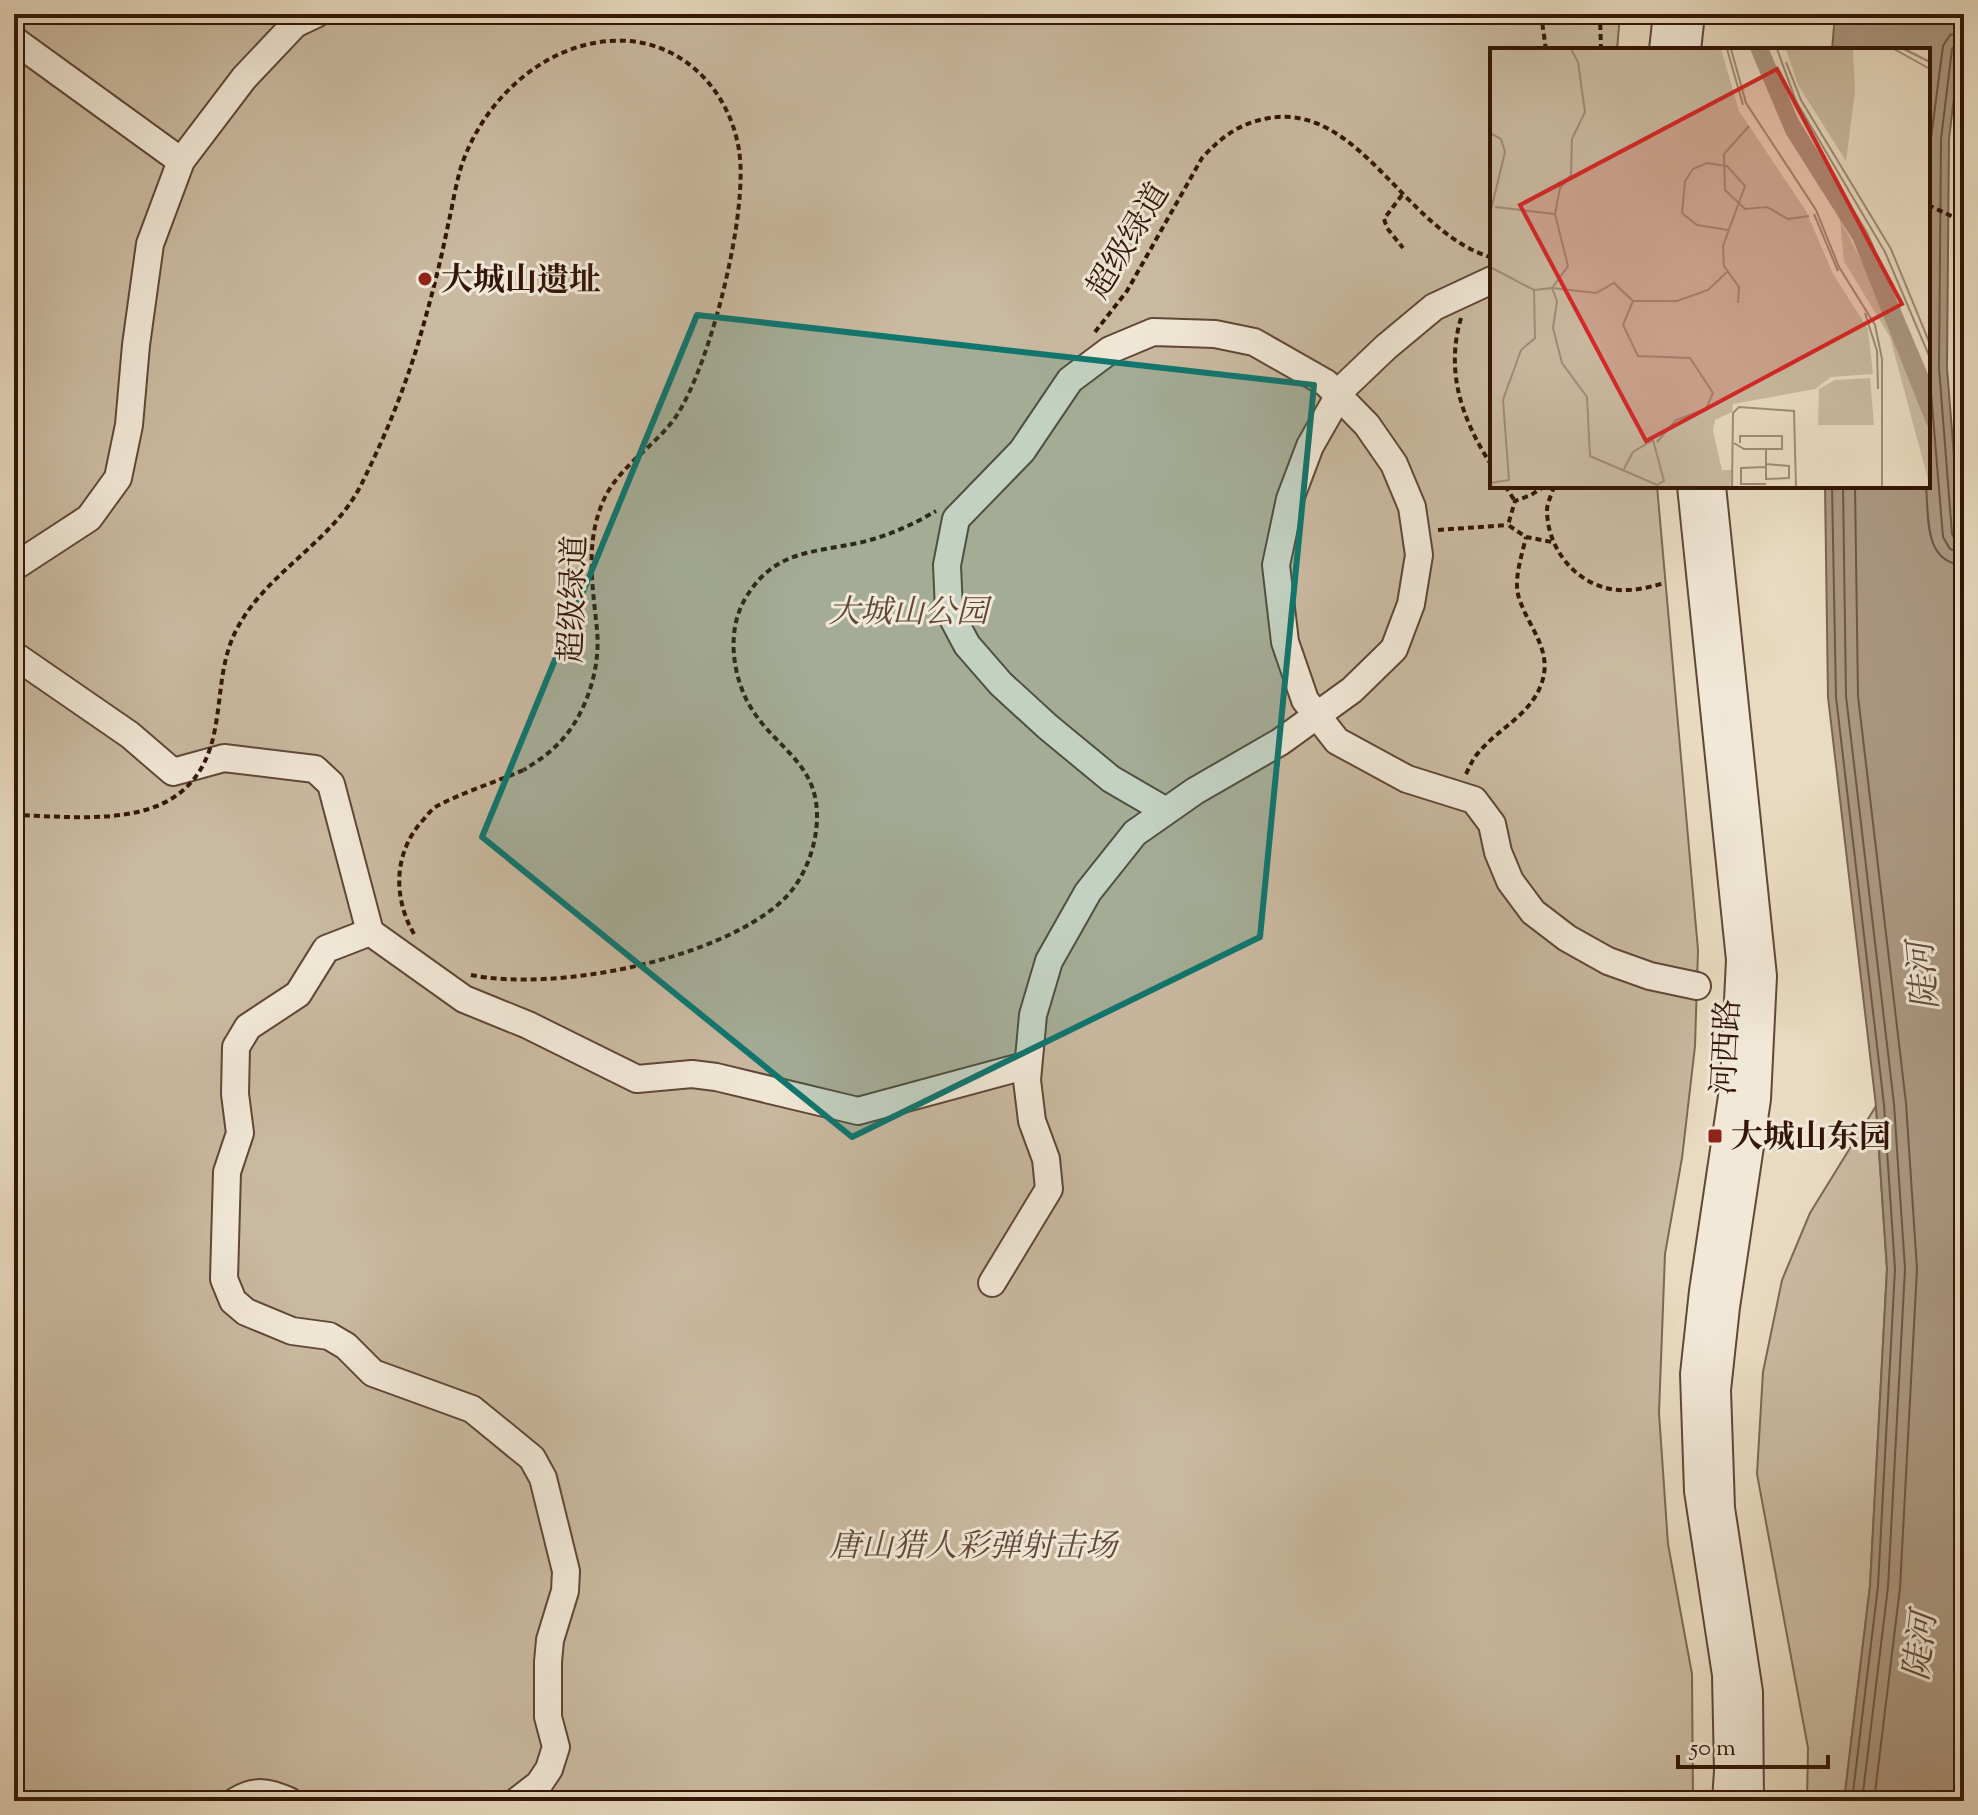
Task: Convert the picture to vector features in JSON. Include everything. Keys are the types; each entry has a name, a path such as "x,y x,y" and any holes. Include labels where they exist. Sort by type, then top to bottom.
{"street":[{"path":"14,567 89,518 118,478 129,425 150,244 181,161 244,78 295,24 316,14"},
{"path":"1663,48 1667,14"},
{"path":"1687,48 1691,14"},
{"path":"14,40 181,161"},
{"path":"1481,285 1434,307 1386,347 1343,388 1310,446 1290,499 1276,565 1285,642 1305,700 1337,741 1407,779 1474,800 1492,824 1498,852 1510,881 1533,912 1567,938 1608,961 1650,976 1697,986"},
{"path":"992,1283 1049,1189 1046,1159 1032,1121 1027,1080 1033,1015 1049,961 1088,892 1135,833 1195,791 1280,742 1352,690 1394,649 1411,604 1419,555 1412,507 1394,464 1367,425 1326,383 1254,342 1215,334 1153,332 1110,350 1070,380 1022,451 956,519 947,565 949,611 967,645 1001,684 1111,779 1166,811"},
{"name":"河西路","path":"1691,488 1740,960 1734,1083 1694,1374 1698,1491 1726,1675 1726,1801"},
{"name":"河西路","path":"1712,488 1763,976 1757,1099 1717,1390 1721,1508 1749,1692 1750,1801"},
{"path":"14,655 130,735 173,772 224,758 315,769 331,784 370,932 464,999 528,1025 637,1079 692,1074 716,1077 858,1111 1028,1065"},
{"path":"370,932 326,949 298,994 248,1027 236,1047 235,1094 240,1133 227,1172 224,1279 233,1301 246,1312 292,1331 329,1336 346,1346 373,1373 472,1409 532,1458 543,1478 566,1571 565,1591 550,1640 548,1662 548,1717 556,1747 549,1769 539,1784 517,1801"},
{"path":"236,1801 250,1792 268,1792 289,1801"}],"path":[{"path":"1541,14 1546,48"},
{"path":"1600,14 1601,48"},
{"name":"超级绿道","path":"14,815 115,818 145,812 167,803 193,779 204,762 214,735 222,668 237,628 260,596 336,521 351,501 395,410 423,329 468,148 502,98 522,76 548,59 573,49 609,41 660,47 684,59 703,75 718,94 733,126 740,153 736,224 728,272 707,348 678,413 658,439 617,477 603,500 596,521 591,559 597,661 589,690 567,734 556,747 524,770 434,807 416,827 405,846 399,864 400,903 418,941"},
{"name":"超级绿道","path":"1093,334 1127,291 1202,158 1218,140 1251,121 1278,117 1300,119 1335,132 1449,237 1490,257"},
{"path":"1402,195 1384,219 1387,228 1403,248"},
{"path":"1930,206 1964,222"},
{"path":"1481,285 1456,337 1458,400 1490,463"},
{"path":"1506,488 1515,501 1508,525"},
{"path":"1515,501 1542,488"},
{"path":"1553,488 1547,508 1552,542 1574,573 1603,587 1627,590 1665,583"},
{"path":"464,973 519,980 616,971 667,958 725,935 761,917 783,900 798,882 809,858 816,831 816,804 810,779 792,753 755,714 743,692 733,652 737,617 743,602 761,577 779,563 801,553 886,535 941,508"},
{"path":"1416,532 1508,525 1526,537 1552,542"},
{"path":"1455,794 1476,755 1524,713 1541,687 1546,668 1544,651 1518,596 1517,578 1526,537"}],"highlighted area":[{"path":"697,315 1314,385 1260,937 852,1137 482,837"}],"green space":[{"name":"大城山公园","path":"14,14 1620,14 1617,48 1490,48 1490,488 1657,488 1698,950 1695,1046 1682,1158 1665,1254 1659,1413 1668,1544 1692,1674 1693,1801 14,1801"},
{"path":"1876,1106 1887,1269 1870,1586 1844,1801 1807,1801 1808,1748 1757,1474 1763,1372 1782,1280 1810,1213"}],"water":[{"name":"陡河","path":"1835,14 1964,14 1949,139 1947,368 1964,582 1964,908 1960,924 1964,933 1964,1754 1959,1801 1844,1801 1870,1586 1887,1269 1876,1106 1828,697 1825,488 1930,488 1930,48 1832,48"}],"place":[{"name":"大城山遗址","path":"425,279"},
{"name":"大城山东园","path":"1715,1136"}],"park label":[{"name":"唐山猎人彩弹射击场","path":"973,1545"}]}
